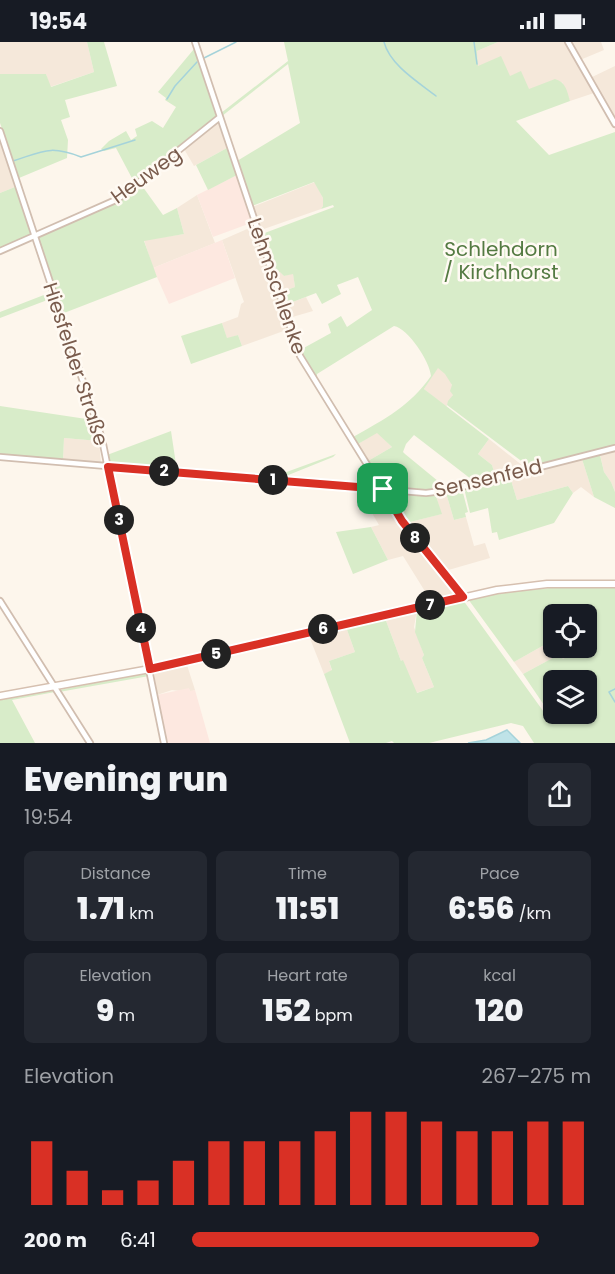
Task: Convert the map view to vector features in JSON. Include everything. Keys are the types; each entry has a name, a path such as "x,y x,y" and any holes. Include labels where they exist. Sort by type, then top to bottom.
{"main road":[{"path":"0,696 150,669 463,597 529,585 615,584"}],"street":[{"name":"Lehmschlenke","path":"195,42 300,356 402,521 463,597"},
{"path":"568,42 615,124"},
{"name":"Heuweg","path":"0,251 118,199 220,117"},
{"name":"Hiesfelder Straße","path":"0,131 102,439 164,743"},
{"name":"Sensenfeld","path":"0,457 426,493 446,491 615,448"},
{"path":"0,601 90,743"}],"shaded area":[{"path":"0,42 87,42 94,72 50,87 46,74 0,74"},
{"path":"498,42 564,42 594,93 570,101 562,82 529,90 510,76 478,66 477,51"},
{"path":"570,42 601,42 604,50 580,60"},
{"path":"615,66 615,119 590,78"},
{"path":"218,121 227,148 194,166 184,149"},
{"path":"0,142 15,187 0,193"},
{"path":"237,175 252,221 213,237 197,195"},
{"path":"315,182 323,198 321,209 261,230 252,207"},
{"path":"197,195 215,243 153,268 144,240 184,234 177,208"},
{"path":"254,226 289,329 242,346 238,335 227,339 222,323 238,317 241,304 244,302 222,240"},
{"path":"222,240 235,278 169,304 153,268"},
{"path":"280,271 284,276 293,273 295,287 281,292 275,274"},
{"path":"306,297 313,311 289,318 285,305"},
{"path":"438,367 450,378 452,386 453,395 446,407 424,389"},
{"path":"377,432 392,447 368,461 358,444"},
{"path":"64,438 99,441 101,463 63,461"},
{"path":"489,439 523,467 495,475 492,465 478,454"},
{"path":"615,451 615,492 604,472 600,454"},
{"path":"582,459 594,497 581,487 573,493 568,486 517,500 510,477"},
{"path":"358,489 382,490 457,595 431,601 403,556 388,560 371,527 379,525"},
{"path":"446,493 454,520 466,517 474,546 485,543 490,558 445,571 406,523 441,514 436,495"},
{"path":"417,610 414,627 424,655 422,658 434,687 416,693 385,618"},
{"path":"346,627 355,652 329,661 332,671 324,674 309,636"},
{"path":"543,646 543,658 553,658 523,674 514,662"},
{"path":"187,665 195,690 190,692 189,689 172,690 157,695 154,672"},
{"path":"189,688 190,691 195,690 210,743 166,743 157,695"}],"green space":[{"path":"87,42 104,42 117,86 65,100 70,117 61,120 68,140 67,158 19,178 0,123 0,74 46,74 51,87 94,72"},
{"name":"Schlehdorn / Kirchhorst","path":"284,42 498,42 477,51 478,66 501,56 510,76 521,71 529,89 555,79 566,87 570,101 516,121 549,155 615,132 615,446 528,466 447,405 453,395 450,391 452,385 438,368 424,389 489,439 478,454 492,465 495,475 434,491 382,486 360,452 361,450 368,461 392,447 377,433 358,444 353,437 386,418 414,396 431,376 427,363 412,339 400,328 394,326 317,374 317,379 346,426 312,374 314,372 300,350 331,333 328,324 341,316 347,327 372,310 358,277 337,285 341,294 322,304 316,293 285,305 281,292 295,287 293,274 284,276 280,272 275,274 262,234 334,207 333,205 321,209 323,198 314,182 252,206 237,161 300,123 288,64 222,116 221,113 288,61","holes":["414,435 471,479 471,480 444,486 403,452 406,444"]},
{"path":"194,49 216,116 135,184 116,148 104,151 101,149 109,141 126,131 131,140 137,136 135,129 152,121 163,128 176,107 158,92"},
{"path":"227,148 237,175 208,190 196,165"},
{"path":"140,183 163,215 177,208 184,234 144,241 157,277 64,313 38,236 121,200"},
{"path":"15,187 31,235 0,249 0,193"},
{"path":"51,289 95,419 93,421 99,441 64,438 63,461 0,455 0,406 93,420 50,299 0,318 0,312 49,293"},
{"path":"222,323 227,338 238,335 242,346 191,364 181,336"},
{"path":"171,431 177,471 109,467 107,455"},
{"path":"336,454 281,478 231,475 231,472 281,474"},
{"path":"600,455 604,472 615,492 615,508 594,497 582,459"},
{"path":"510,477 517,500 568,486 573,493 554,523 499,540 497,532 492,533 488,508 470,513 464,488"},
{"path":"462,489 468,512 465,513 466,517 454,520 446,493"},
{"path":"388,494 436,496 442,514 406,523"},
{"path":"371,527 388,560 353,574 336,532"},
{"path":"560,587 615,587 615,743 534,743 523,726 511,723 429,743 394,743 392,741 350,743 324,674 332,670 329,661 355,652 346,627 385,618 401,661 403,660 417,693 434,687 422,658 424,655 415,632 417,610 463,600 543,711 543,724 597,724 597,670 543,670 543,704 523,674 553,658 597,658 597,604 543,604 543,646 514,662 468,599 497,593"},
{"path":"145,673 149,676 59,692 59,690"},
{"path":"53,690 55,692 12,700 35,743 0,743 0,699"}],"water":[{"path":"507,730 520,743 468,743 486,740"}],"waterway":[{"path":"204,58 236,42"},
{"path":"384,42 398,66 436,96"},
{"path":"474,42 477,64"},
{"path":"167,99 175,86 197,62"},
{"path":"13,161 32,154 54,150 81,157 135,140"},
{"path":"615,689 609,692 615,702"}],"route":[{"path":"108,467 383,489 417,542 463,597 150,669 108,467"}]}
